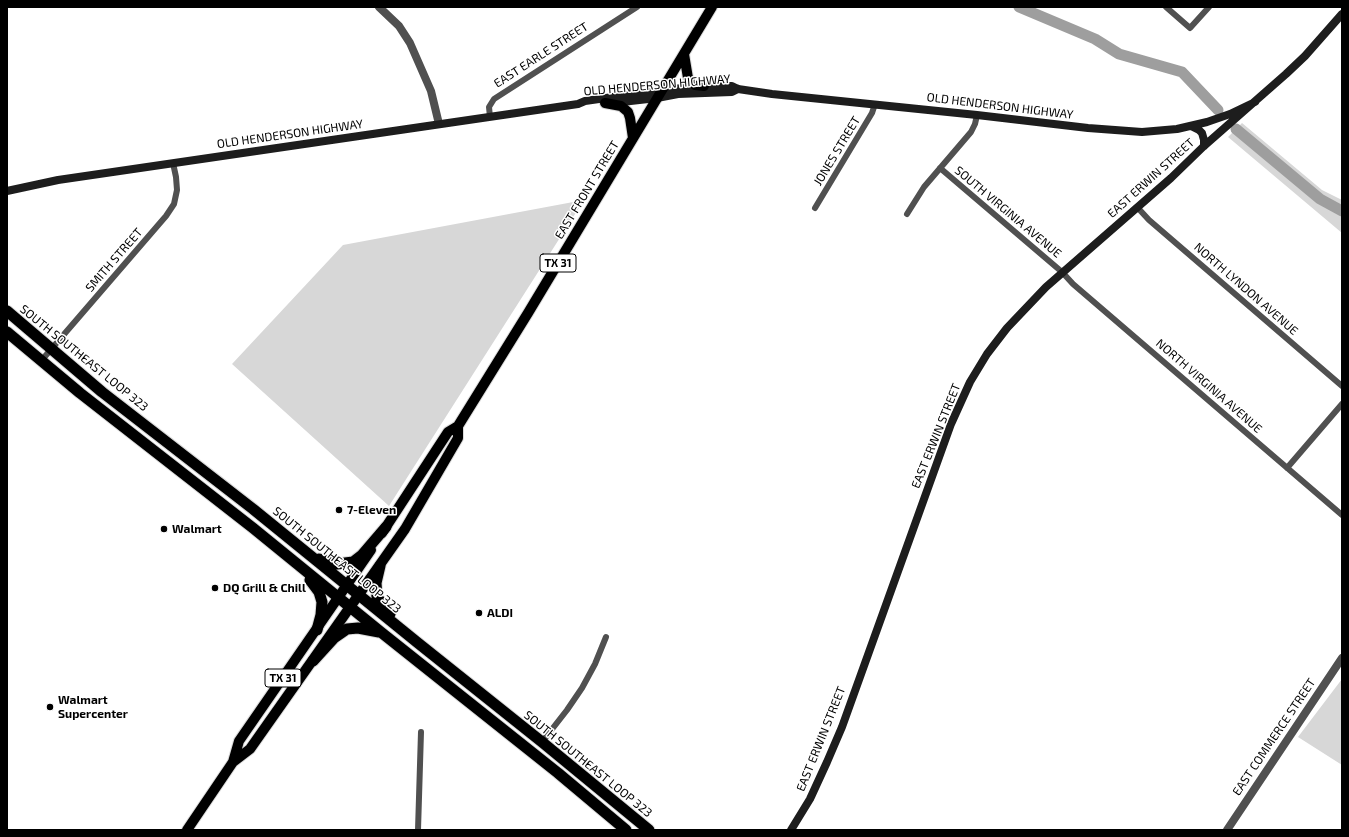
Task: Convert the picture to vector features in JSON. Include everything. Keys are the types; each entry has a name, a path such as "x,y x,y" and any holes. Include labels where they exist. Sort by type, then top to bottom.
{"highway":[{"name":"SOUTH SOUTHEAST LOOP 323","path":"7,311 102,392 179,450 313,557 649,830"},
{"path":"7,332 41,361 299,565 558,773 626,830"},
{"path":"169,462 179,450"},
{"path":"313,557 337,564 353,562 358,559 386,527"},
{"path":"299,565 316,588 320,597 322,608 316,630"},
{"path":"380,566 376,583 377,597 381,604 409,635"},
{"path":"313,661 334,638 347,629 358,628 382,633"}],"main road":[{"name":"EAST FRONT STREET","path":"233,762 238,741 339,598 448,432 458,426 528,313 712,7"},
{"name":"EAST ERWIN STREET","path":"791,830 819,782 842,727 945,439 963,396 978,369 1000,336 1023,310 1062,272 1171,178 1204,146 1300,60 1342,14"},
{"path":"684,54 688,78 695,84 704,86"},
{"name":"OLD HENDERSON HIGHWAY","path":"578,104 586,106 704,86 732,86 738,89 772,94 977,114 1088,128 1124,131 1160,131 1191,126 1230,114 1254,102"},
{"name":"OLD HENDERSON HIGHWAY","path":"7,192 58,180 578,104 585,101 659,94 732,92 738,89"},
{"path":"605,103 621,106 626,110 630,118 633,138"},
{"path":"1191,126 1202,133 1204,146"},
{"name":"EAST FRONT STREET","path":"233,762 250,749 405,529 458,438 458,426"},
{"name":"TX 31","path":"187,830 233,762"}],"street":[{"path":"379,7 399,26 410,43 431,90 439,124"},
{"name":"EAST EARLE STREET","path":"490,117 489,107 494,99 637,7"},
{"path":"1166,7 1190,28 1209,7"},
{"name":"JONES STREET","path":"815,208 872,113 875,104"},
{"path":"907,214 924,187 971,132 975,124 977,114"},
{"name":"SMITH STREET","path":"41,361 166,216 174,204 177,190 173,163"},
{"name":"SOUTH VIRGINIA AVENUE","path":"940,168 1062,272"},
{"name":"NORTH LYNDON AVENUE","path":"1137,207 1149,220 1342,386"},
{"name":"NORTH VIRGINIA AVENUE","path":"1062,272 1073,284 1342,515"},
{"path":"1287,468 1342,404"},
{"path":"542,742 582,688 595,664 606,637"},
{"name":"EAST COMMERCE STREET","path":"1227,830 1342,658"},
{"path":"418,830 421,732"}],"shaded area":[{"path":"1242,123 1322,190 1342,200 1342,233 1228,137"},
{"path":"584,200 389,506 232,364 343,245"},
{"path":"1342,679 1342,765 1298,737"}],"waterway":[{"path":"1019,7 1095,39 1119,54 1182,72 1218,110"},
{"path":"1236,129 1320,199 1342,211"}],"place":[{"name":"7-Eleven","path":"339,510"},
{"name":"Walmart","path":"164,529"},
{"name":"DQ Grill & Chill","path":"215,588"},
{"name":"ALDI","path":"479,613"},
{"name":"Walmart Supercenter","path":"50,707"}]}
